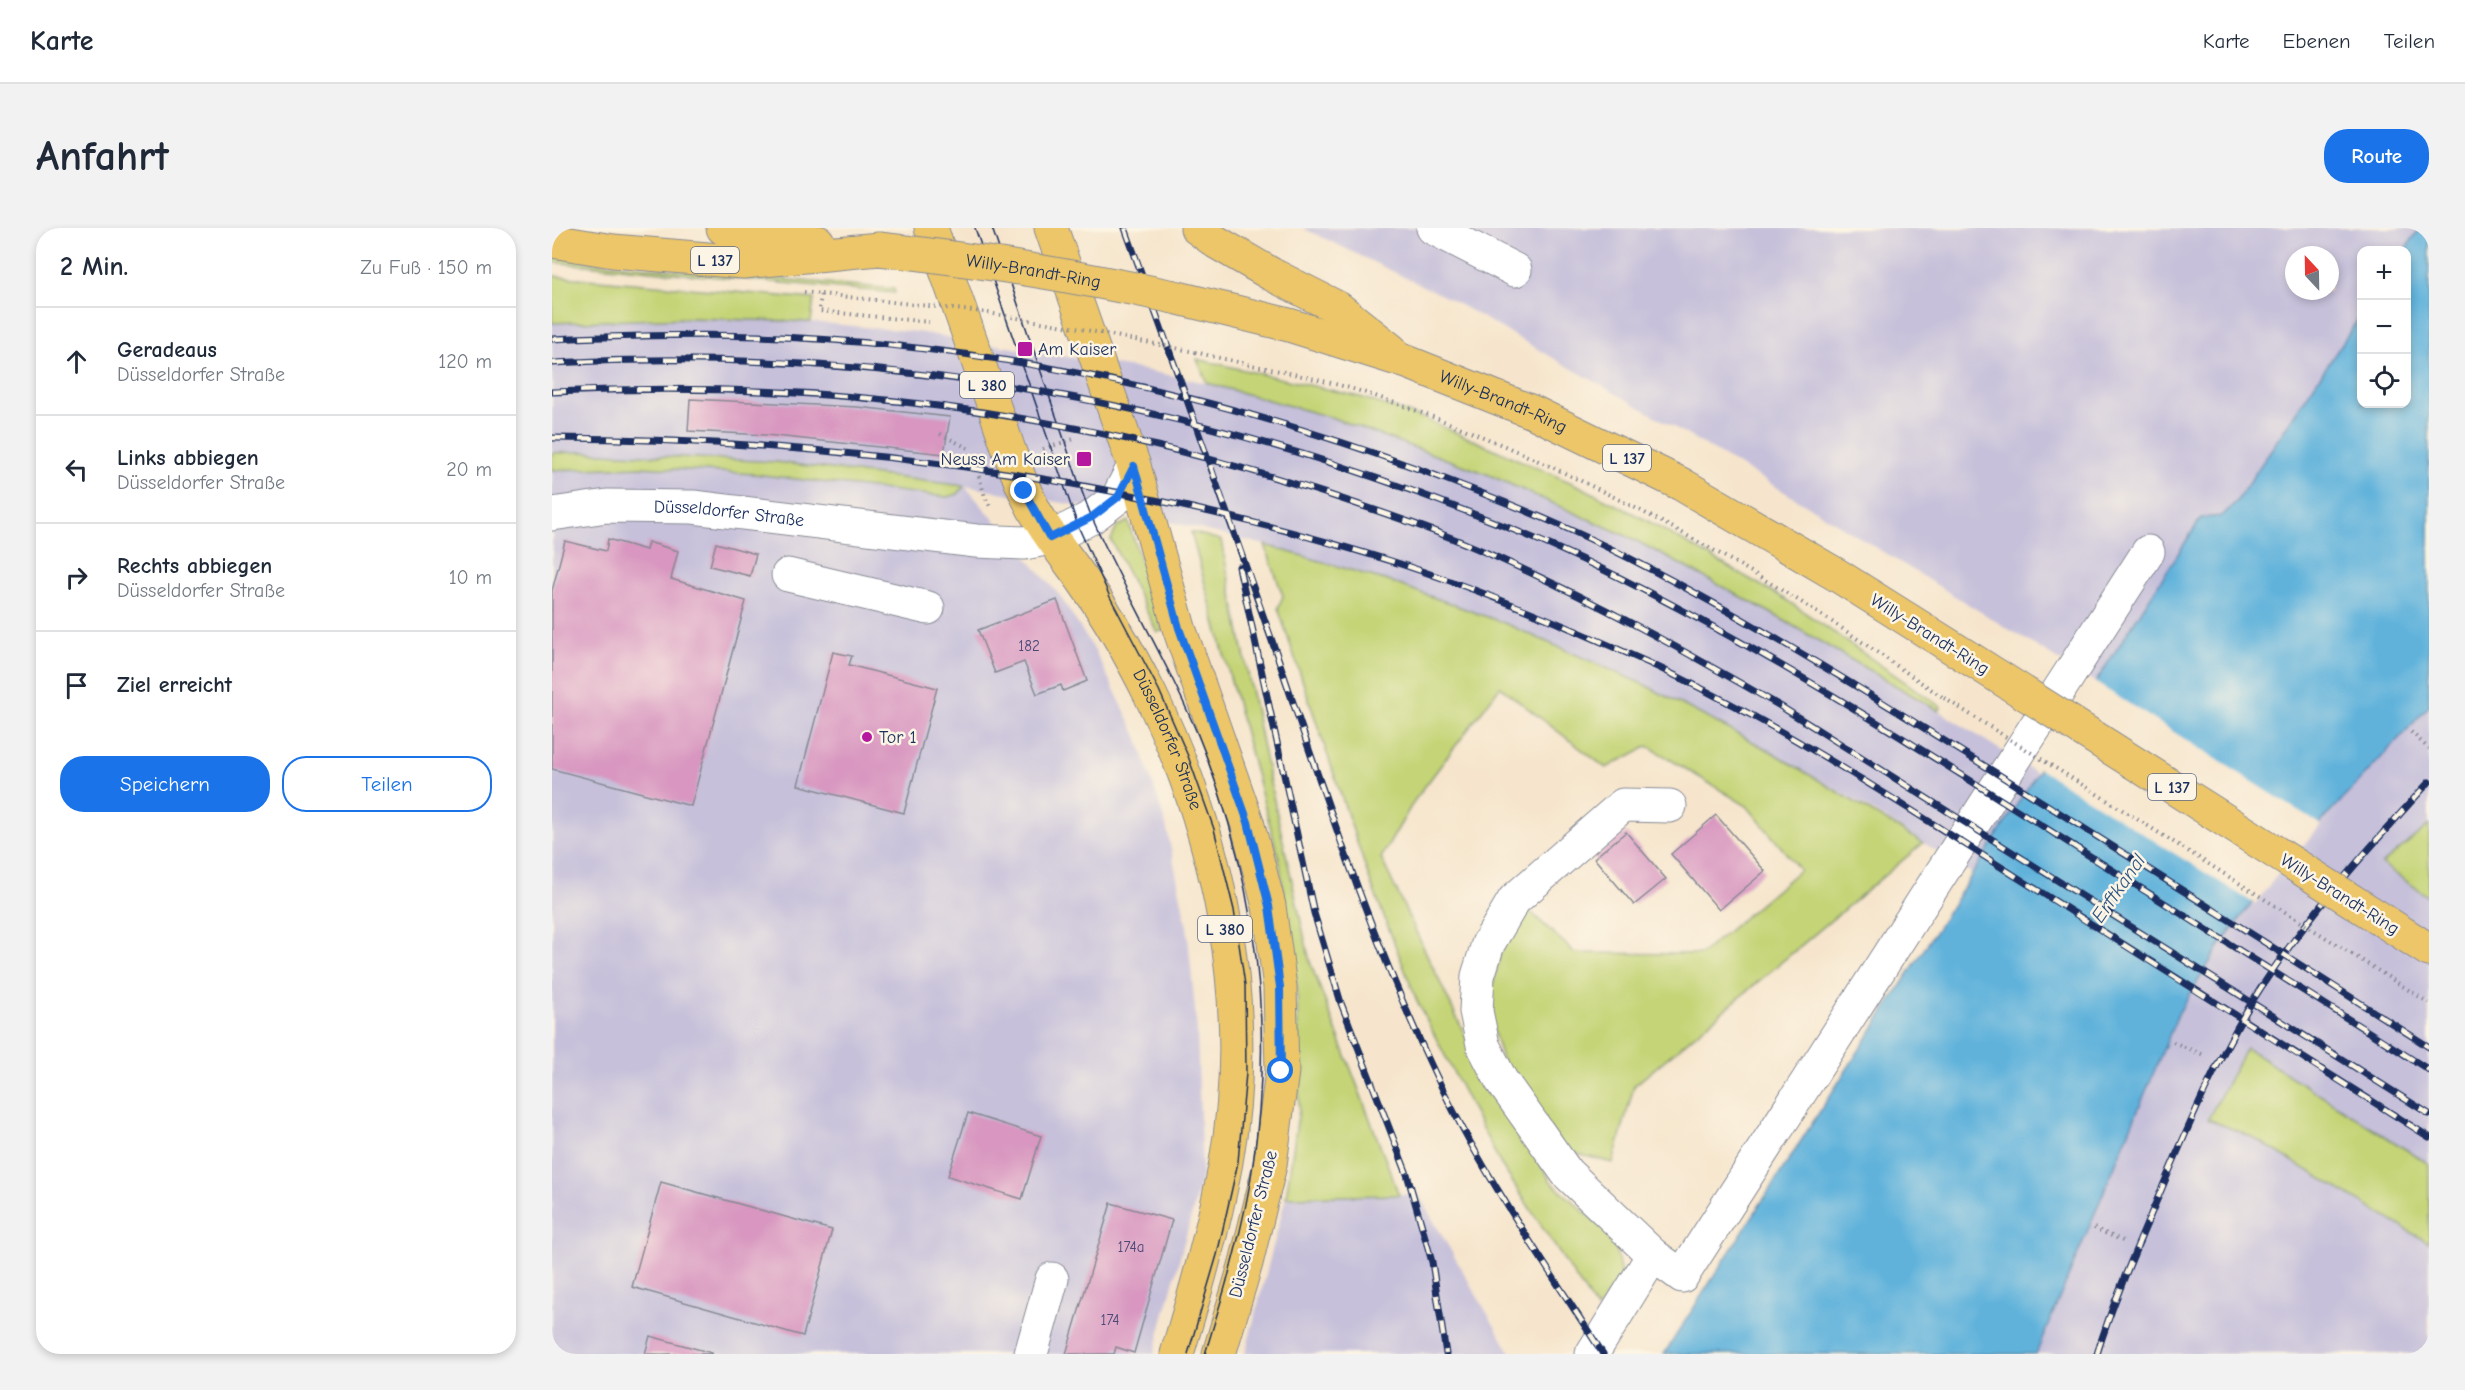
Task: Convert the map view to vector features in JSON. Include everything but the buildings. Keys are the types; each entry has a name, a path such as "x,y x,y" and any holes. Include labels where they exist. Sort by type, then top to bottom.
{"main road":[{"name":"Willy-Brandt-Ring","path":"723,228 961,258 1061,274 1174,297 1289,325 1407,363 1535,413 1681,484 1837,575 2429,950"},
{"name":"Düsseldorfer Straße","path":"931,228 1024,491 1050,538 1086,584 1117,632 1150,694 1180,762 1204,832 1223,911 1234,988 1234,1084 1226,1160 1205,1260 1177,1354"},
{"name":"Düsseldorfer Straße","path":"1051,228 1134,466 1179,628 1248,822 1269,906 1280,987 1281,1071 1270,1165 1225,1352"},
{"name":"Willy-Brandt-Ring","path":"1197,228 1216,242 1271,274 1338,308 1407,363"},
{"name":"L 137","path":"552,241 613,251 743,262 879,249"}],"street":[{"path":"1433,228 1515,270"},
{"name":"Düsseldorfer Straße","path":"552,514 606,506 693,507 990,543 1024,543 1050,538 1092,517 1118,497 1134,466"},
{"path":"1670,806 1623,805 1514,900 1488,944 1478,976 1476,1011 1484,1045 1501,1080 1567,1173 1653,1255 1682,1276 2148,552"},
{"path":"788,575 928,608"},
{"path":"1592,1354 1653,1255"},
{"path":"1031,1354 1052,1279"}],"path":[{"path":"938,323 819,311 821,294 982,312 1076,328 1321,380 1421,413 1504,446 1645,513 1726,557 1794,598 1944,698 2429,1003"},
{"path":"2411,732 2429,749"},
{"path":"2173,1042 2204,1055"},
{"path":"2094,1228 2125,1242"}],"shaded area":[{"path":"1303,228 2420,228 2408,246 2357,246 2357,321 2236,502 2222,516 2201,518 2096,683 1810,507 1450,299"},
{"path":"688,318 811,322 917,332 1134,368 1207,383 1333,418 1487,474 1633,539 1771,613 1939,711 2248,907 2275,872 2328,813 2429,706 2429,1354 2036,1354 2182,1007 1875,812 1770,751 1643,684 1504,623 1388,581 1265,545 1167,521 965,486 1060,596 1095,651 1137,736 1166,825 1187,926 1197,1031 1202,1176 1154,1354 552,1354 552,470 641,467 754,474 947,497 776,462 552,453 552,323"},
{"path":"1418,1194 1511,1354 1245,1354 1286,1197"}],"green space":[{"path":"552,255 589,262 894,289 895,293 552,262"},
{"path":"552,276 814,299 811,322 688,318 552,323"},
{"path":"1197,359 1360,397 1420,417 1579,486 1644,519 1785,599 1941,707 1939,711 1771,613 1633,539 1487,474 1333,418 1207,383"},
{"path":"582,452 776,462 964,486 958,494 947,497 754,474 641,467 552,470 552,453"},
{"path":"1128,521 1163,631 1157,632 1111,540 1117,527"},
{"path":"1191,532 1221,540 1269,778 1310,962 1399,1195 1286,1197 1299,1109 1297,987 1279,859"},
{"path":"1265,545 1388,581 1504,623 1643,684 1770,751 1923,843 1634,1086 1613,1163 1566,1151 1504,1066 1487,1009 1501,950 1526,908 1575,953 1701,954 1800,870 1747,806 1648,746 1606,768 1500,687 1414,801 1381,858 1486,1079 1552,1183 1614,1238 1621,1276 1597,1310 1500,1163 1417,1001 1369,878 1278,608 1283,596"},
{"path":"2429,825 2429,897 2382,864"},
{"path":"2246,1048 2429,1164 2429,1243 2252,1137 2208,1119"}],"water":[{"name":"Erftkanal","path":"2420,228 2429,228 2429,706 2275,872 2219,947 2179,1012 2036,1354 1664,1354 2201,518 2222,516 2236,502 2357,321 2357,408 2411,408 2411,246 2408,246"}],"pier":[{"path":"2093,681 2321,825 2255,904 2038,768"}],"tram line":[{"path":"975,228 1078,526 1110,597 1159,690 1188,756 1214,829 1234,910 1245,985 1246,1073 1238,1162 1217,1255 1188,1354"},
{"path":"992,228 1093,520 1204,750 1222,800 1247,902 1256,954 1260,1006 1259,1111 1253,1164 1239,1236 1205,1354"}],"railway":[{"path":"1125,228 1278,658 1334,823 1374,931 1418,1038 1479,1158 1519,1225 1603,1354"},
{"path":"552,339 758,336 927,349 1011,361 1178,395 1260,417 1341,442 1445,479 1588,538 1716,604 1869,694 2429,1047"},
{"path":"552,363 663,360 774,362 884,370 993,384 1102,403 1210,428 1316,458 1421,494 1580,558 1775,662 1944,764 2429,1070"},
{"path":"552,392 651,389 846,396 942,406 1038,421 1134,440 1229,464 1324,493 1431,530 1494,556 1603,609 1675,646 1780,706 2429,1114"},
{"path":"552,438 658,440 765,446 976,469 1082,486 1186,507 1289,532 1391,561 1457,583 1554,621 1649,663 1789,736 1834,762 2429,1137"},
{"path":"1239,567 1314,913 1341,1003 1407,1174 1432,1262 1446,1354"},
{"path":"2097,1354 2120,1288 2175,1157 2242,1019 2274,968 2315,913 2429,782"}],"place":[{"name":"Am Kaiser","path":"1025,349"},
{"name":"Neuss Am Kaiser","path":"1084,459"},
{"name":"Tor 1","path":"867,737"}],"route":[{"path":"1024,491 1050,538 1078,526 1118,497 1134,466 1179,628 1248,822 1269,906 1280,987 1281,1071"}]}
